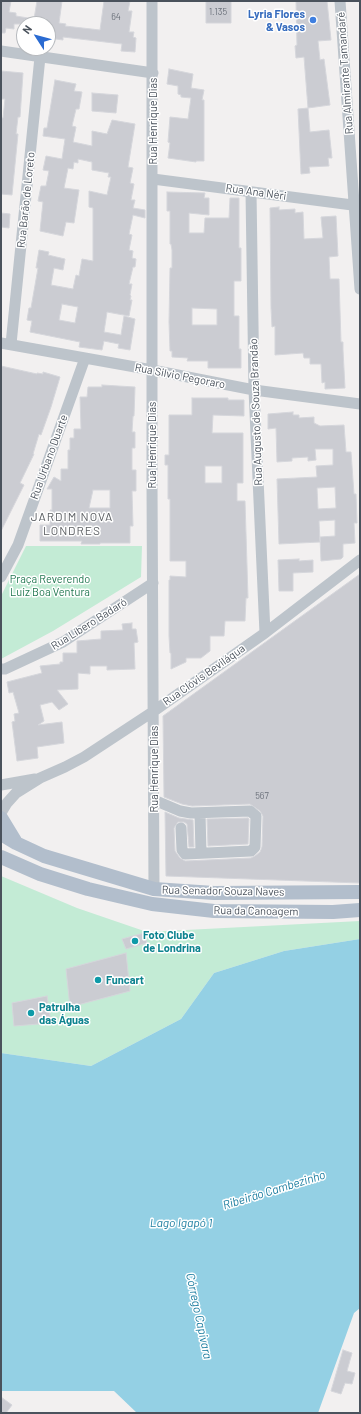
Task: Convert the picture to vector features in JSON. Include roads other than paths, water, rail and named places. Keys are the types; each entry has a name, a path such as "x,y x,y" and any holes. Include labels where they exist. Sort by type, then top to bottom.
{"main road":[{"path":"1,818 16,843"},
{"name":"Rua Senador Souza Naves","path":"1,834 44,856 154,889 214,893 360,892"},
{"name":"Rua da Canoagem","path":"1,857 40,874 81,887 152,904 214,911 332,912 360,910"}],"street":[{"name":"Rua Henrique Dias","path":"152,1 154,889"},
{"name":"Rua Almirante Tamandaré","path":"340,1 357,206 360,289"},
{"path":"1,51 16,53"},
{"path":"40,56 153,73"},
{"name":"Rua Barão de Loreto","path":"6,343 40,56"},
{"name":"Rua Ana Néri","path":"153,178 357,206"},
{"name":"Rua Augusto de Souza Brandão","path":"251,192 254,390 265,632"},
{"name":"Rua Silvio Pegoraro","path":"6,343 254,390 360,404"},
{"name":"Rua Urbano Duarte","path":"1,577 18,545 85,358"},
{"name":"Rua Clóvis Beviláqua","path":"1,813 16,794 40,778 84,757 154,711 265,632 360,560"},
{"name":"Rua Líbero Badaró","path":"1,669 5,669 63,642 153,583"},
{"name":"Rua Clóvis Beviláqua","path":"1,785 40,778"},
{"path":"154,800 180,811 191,813 250,811 256,816 255,847 251,851 185,854 183,852 181,828"},
{"path":"200,813 201,853"}],"water":[{"name":"Lago Igapó 1","path":"360,939 360,1308 354,1313 318,1413 137,1413 114,1391 1,1391 1,1053 91,1066 181,1019 214,973 284,951"}],"place":[{"name":"Lyria Flores & Vasos","path":"313,20"},
{"name":"Foto Clube de Londrina","path":"135,941"},
{"name":"Funcart","path":"98,980"},
{"name":"Patrulha das Águas","path":"31,1013"}],"district":[{"name":"JARDIM NOVA LONDRES","path":"72,524"}],"park label":[{"name":"Praça Reverendo Luiz Boa Ventura","path":"50,585"}],"water label":[{"name":"Ribeirão Cambezinho","path":"274,1190"},
{"name":"Córrego Capivara","path":"199,1316"}]}
